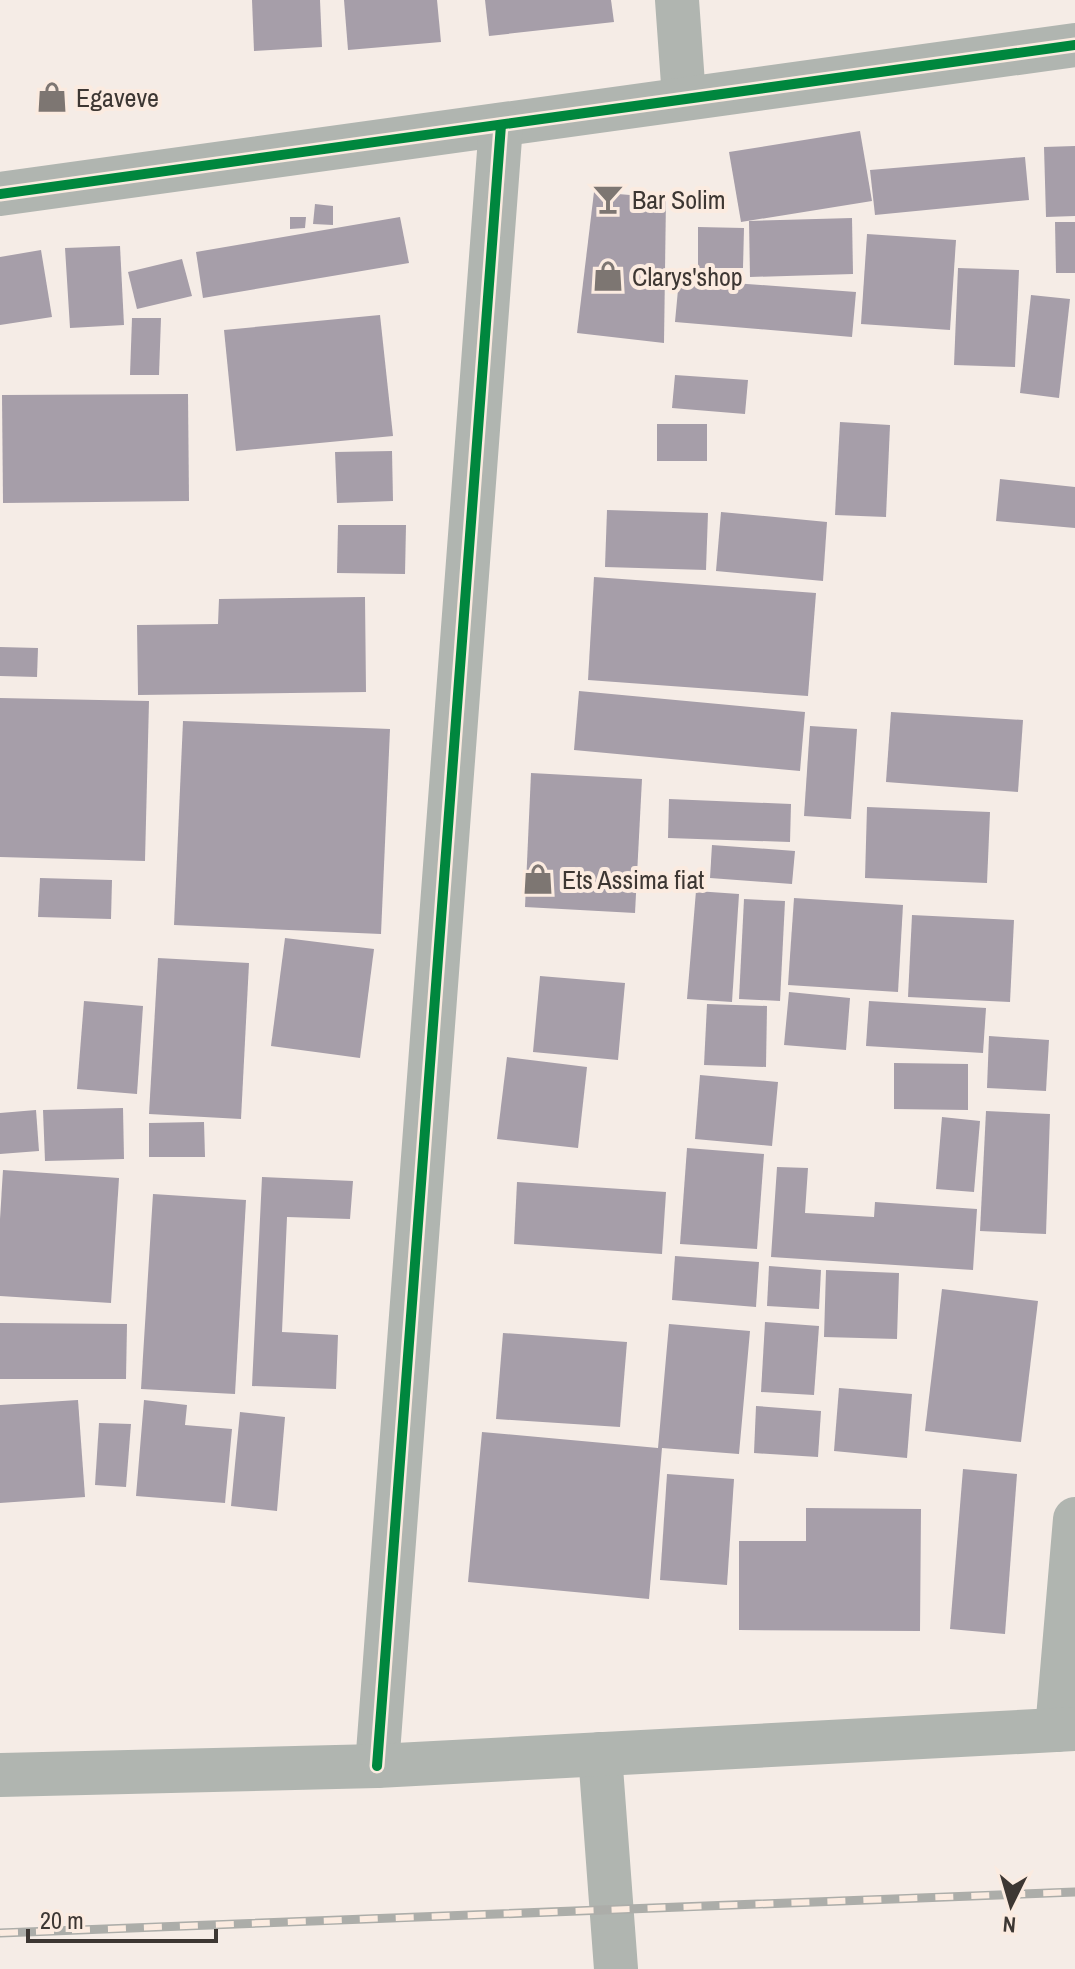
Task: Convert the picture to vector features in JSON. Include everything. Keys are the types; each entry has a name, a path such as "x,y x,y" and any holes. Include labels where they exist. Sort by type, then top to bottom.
{"street":[{"path":"677,0 684,98"},
{"path":"0,194 1075,45"},
{"path":"377,1766 501,125"},
{"path":"0,1775 377,1766 1066,1729 1075,1519"},
{"path":"600,1754 616,1969"}],"building":[{"path":"252,0 320,0 322,47 254,51"},
{"path":"344,0 437,0 441,42 348,50"},
{"path":"485,0 611,0 614,22 489,36"},
{"path":"860,131 872,201 741,222 729,152"},
{"path":"1075,146 1075,216 1046,217 1044,147"},
{"path":"1025,157 1029,200 875,215 870,170"},
{"path":"594,192 666,198 664,343 577,333"},
{"path":"315,204 333,206 333,225 313,224"},
{"path":"290,217 306,217 305,228 290,229"},
{"path":"400,217 409,263 203,298 196,252"},
{"path":"852,218 853,274 750,277 749,221"},
{"path":"1055,222 1075,222 1075,273 1056,273"},
{"path":"698,227 744,228 743,268 698,268"},
{"path":"867,234 956,240 950,330 861,324"},
{"path":"120,246 124,325 70,328 65,248"},
{"path":"41,250 52,317 0,325 0,257"},
{"path":"182,259 192,296 137,309 128,272"},
{"path":"958,268 1019,270 1015,367 954,365"},
{"path":"679,279 856,292 852,337 675,322"},
{"path":"1031,295 1070,299 1059,398 1020,393"},
{"path":"380,315 393,436 236,451 224,330"},
{"path":"132,318 161,318 159,375 130,375"},
{"path":"675,375 748,380 745,414 672,408"},
{"path":"188,394 189,501 3,503 2,395"},
{"path":"840,422 890,425 886,517 835,515"},
{"path":"657,424 707,424 707,461 657,461"},
{"path":"392,451 393,501 337,503 335,452"},
{"path":"1000,479 1075,487 1075,528 996,521"},
{"path":"607,510 708,513 706,570 605,567"},
{"path":"721,512 827,522 823,581 716,571"},
{"path":"338,525 406,525 405,574 337,573"},
{"path":"594,577 816,593 808,696 588,680"},
{"path":"365,597 366,692 138,695 137,625 218,624 219,599"},
{"path":"0,647 38,648 37,677 0,676"},
{"path":"579,691 805,712 800,771 574,750"},
{"path":"0,698 149,701 145,861 0,857"},
{"path":"891,712 1023,720 1018,792 886,782"},
{"path":"183,721 390,729 381,934 174,925"},
{"path":"810,726 857,729 851,819 804,816"},
{"path":"531,773 642,779 635,913 525,907"},
{"path":"669,799 791,804 790,842 668,838"},
{"path":"867,807 990,812 987,883 865,878"},
{"path":"712,845 795,851 792,884 710,878"},
{"path":"40,878 112,880 111,919 38,917"},
{"path":"696,891 739,894 732,1002 687,999"},
{"path":"794,898 903,905 898,992 788,985"},
{"path":"744,899 785,901 780,1001 739,999"},
{"path":"912,915 1014,920 1010,1002 908,997"},
{"path":"285,938 374,949 360,1058 271,1046"},
{"path":"158,958 249,963 241,1119 149,1114"},
{"path":"540,976 625,983 618,1060 533,1052"},
{"path":"789,992 850,998 846,1050 784,1045"},
{"path":"84,1001 143,1006 137,1094 77,1089"},
{"path":"869,1001 986,1008 983,1053 866,1046"},
{"path":"707,1004 767,1006 766,1067 704,1065"},
{"path":"989,1036 1049,1040 1046,1091 987,1088"},
{"path":"507,1057 587,1067 578,1148 497,1139"},
{"path":"894,1063 968,1064 968,1110 894,1109"},
{"path":"700,1075 778,1082 772,1146 695,1139"},
{"path":"123,1108 124,1159 45,1161 43,1110"},
{"path":"36,1110 39,1151 0,1154 0,1113"},
{"path":"986,1111 1050,1114 1046,1234 980,1231"},
{"path":"942,1117 980,1121 974,1192 936,1189"},
{"path":"204,1122 205,1157 149,1157 149,1123"},
{"path":"687,1148 764,1154 757,1249 680,1244"},
{"path":"777,1167 808,1168 805,1213 874,1217 875,1202 977,1209 973,1270 771,1257"},
{"path":"3,1170 119,1178 111,1303 0,1296"},
{"path":"262,1177 353,1181 350,1219 287,1217 282,1332 338,1335 336,1389 252,1386"},
{"path":"517,1182 666,1192 662,1254 514,1244"},
{"path":"153,1194 246,1200 235,1394 141,1389"},
{"path":"675,1256 759,1262 756,1307 672,1300"},
{"path":"769,1266 821,1270 819,1309 767,1306"},
{"path":"826,1270 899,1273 897,1339 824,1337"},
{"path":"942,1289 1038,1301 1021,1442 925,1431"},
{"path":"765,1322 819,1326 814,1395 761,1392"},
{"path":"0,1323 127,1324 126,1379 0,1379"},
{"path":"669,1324 750,1331 739,1454 662,1448 649,1599 468,1582 482,1432 658,1448"},
{"path":"503,1333 627,1342 620,1427 496,1419"},
{"path":"839,1388 912,1394 907,1458 834,1451"},
{"path":"78,1400 85,1497 0,1503 0,1405"},
{"path":"144,1400 187,1405 185,1425 232,1429 225,1503 136,1496"},
{"path":"756,1406 821,1411 818,1457 754,1453"},
{"path":"240,1412 285,1417 277,1511 231,1506"},
{"path":"99,1423 131,1424 126,1487 95,1485"},
{"path":"963,1469 1017,1474 1005,1634 950,1629"},
{"path":"667,1474 734,1479 727,1585 660,1580"},
{"path":"806,1508 921,1509 920,1631 739,1630 739,1541 806,1541"}],"railway":[{"path":"0,1933 1075,1892"}],"cycle path":[{"path":"0,194 1075,45"},
{"path":"377,1766 501,125"}],"place":[{"name":"Egaveve","path":"52,97"},
{"name":"Bar Solim","path":"608,199"},
{"name":"Clarys'shop","path":"608,276"},
{"name":"Ets Assima fiat","path":"538,879"}]}
